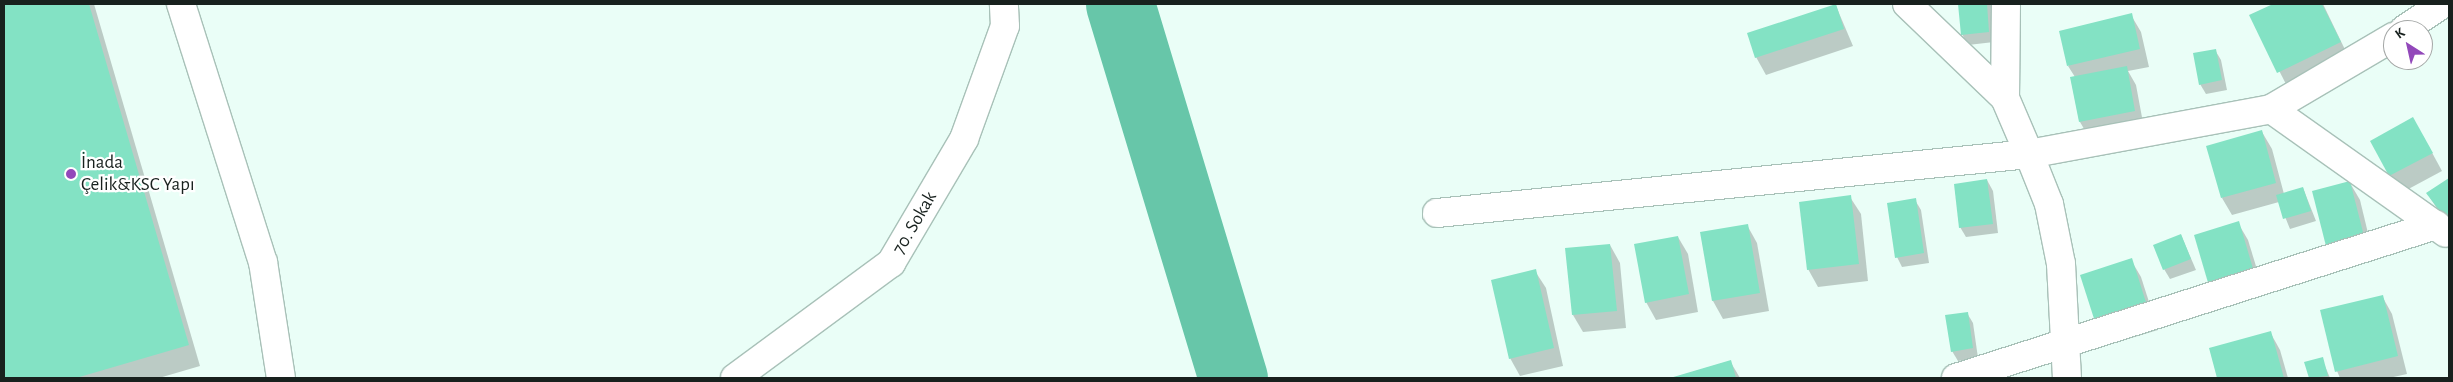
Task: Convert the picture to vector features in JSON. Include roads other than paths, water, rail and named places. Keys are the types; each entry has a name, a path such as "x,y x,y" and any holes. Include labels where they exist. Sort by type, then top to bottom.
{"street":[{"path":"181,4 263,262 281,378"},
{"name":"70. Sokak","path":"735,378 891,263 964,139 1005,26 1004,4"},
{"path":"1907,4 2005,98 2029,154 2049,204 2061,264 2067,378"},
{"path":"2005,98 2006,4"},
{"path":"2419,20 2442,4"},
{"path":"1437,213 2029,154 2271,109 2383,43"},
{"path":"2271,109 2443,230"},
{"path":"1956,378 2065,343 2443,230"}],"waterway":[{"path":"1120,4 1233,378"}],"place":[{"name":"İnada Çelik&KSC Yapı","path":"71,174"}]}
